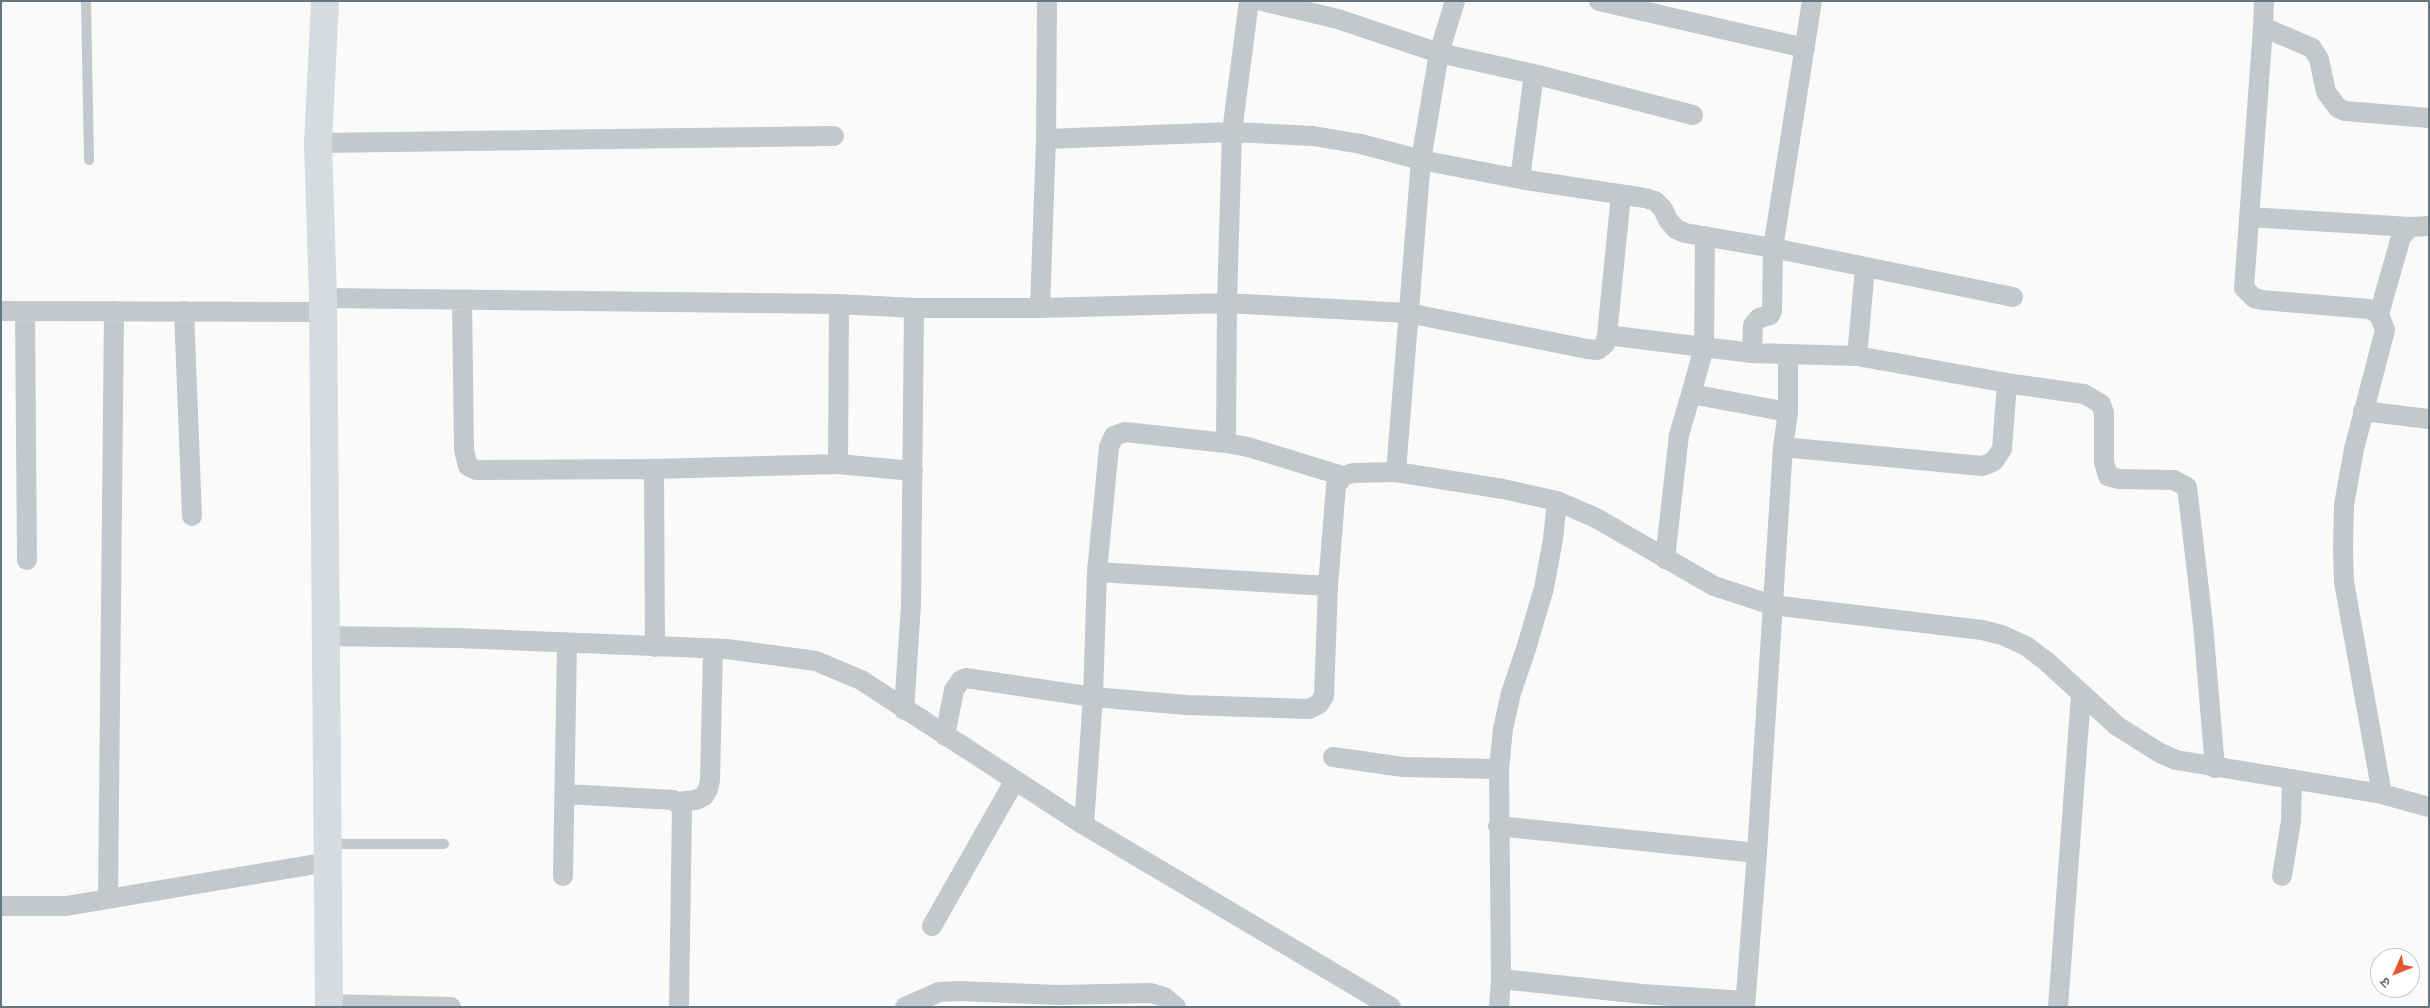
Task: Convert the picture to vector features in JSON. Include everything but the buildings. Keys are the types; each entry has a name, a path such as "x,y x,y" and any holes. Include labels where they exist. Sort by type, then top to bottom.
{"main road":[{"path":"325,1 318,143 323,305 329,1005"}],"street":[{"path":"1040,308 1046,139 1047,1"},
{"path":"1226,443 1227,303 1232,132 1249,1"},
{"path":"1262,1 1338,20 1439,53 1534,74 1693,115"},
{"path":"1396,472 1421,160 1439,53 1455,1"},
{"path":"1599,1 1648,6 1804,48"},
{"path":"1752,353 1753,325 1759,318 1770,315 1772,311 1773,248 1812,1"},
{"path":"2264,1 2243,280 2244,288 2254,298 2369,309 2379,314"},
{"path":"2262,27 2312,48 2319,59 2326,92 2338,108 2345,111 2429,118"},
{"path":"1520,179 1534,74"},
{"path":"1046,139 1232,132 1313,136 1360,144 1421,160 1520,179 1655,201 1663,209 1668,220 1676,229 1685,233 1773,248 2012,297"},
{"path":"318,143 834,136"},
{"path":"1,312 184,311 462,300 839,304 914,308 1040,308 1227,303 1408,313 1598,350 1605,344 1607,335 1620,195"},
{"path":"2249,217 2419,227"},
{"path":"2382,794 2344,582 2344,505 2363,411 2384,341 2385,330 2379,314 2398,244 2419,227"},
{"path":"1665,558 1679,435 1704,348 1705,236"},
{"path":"1857,356 1865,268"},
{"path":"462,300 464,450 468,466 476,470 654,470 838,464 913,471"},
{"path":"838,464 839,304"},
{"path":"904,710 911,606 914,308"},
{"path":"108,898 114,311"},
{"path":"184,311 192,516"},
{"path":"25,312 27,560"},
{"path":"1607,335 1752,353 1857,356 2007,383 2084,394 2095,398 2101,404 2104,413 2104,462 2108,476 2119,479 2174,480 2187,487 2203,624 2215,768"},
{"path":"1501,979 1745,1004 1757,853 1783,447 1788,412 1788,354"},
{"path":"1783,447 1982,466 1994,461 2002,449 2007,383"},
{"path":"1691,394 1788,412"},
{"path":"2363,411 2429,419"},
{"path":"1084,825 1093,697 1097,572 1109,447 1114,436 1125,432 1226,443 1248,447 1343,476"},
{"path":"654,470 655,647"},
{"path":"945,736 954,690 960,680 966,678 1093,697 1186,705 1309,709 1319,704 1324,696 1328,586 1336,486 1343,476 1353,472 1396,472 1558,500 1596,518 1714,586 1772,605 1982,630 2002,635 2026,646 2046,661 2117,726 2160,753 2176,760 2215,768 2382,794 2429,807"},
{"path":"1498,1007 1501,979 1498,826 1499,769 1511,693 1544,588 1558,500"},
{"path":"1097,572 1328,586"},
{"path":"325,636 458,638 713,649 774,654 816,661 861,680 904,710 1084,825 1391,1007"},
{"path":"563,876 567,644"},
{"path":"565,794 673,800 678,802 696,800 704,796 710,780 713,649"},
{"path":"2058,1007 2081,695"},
{"path":"1333,758 1403,767 1499,769"},
{"path":"2282,876 2291,821 2292,779"},
{"path":"932,926 1015,780"},
{"path":"678,802 682,807 683,814 679,1007"},
{"path":"1498,826 1757,853"},
{"path":"1,906 66,906 328,853"},
{"path":"905,1007 939,992 960,991 1058,995 1151,993 1164,996 1176,1007"},
{"path":"329,1005 451,1007"}],"lane":[{"path":"86,1 88,160"},
{"path":"328,853 444,844"}]}
